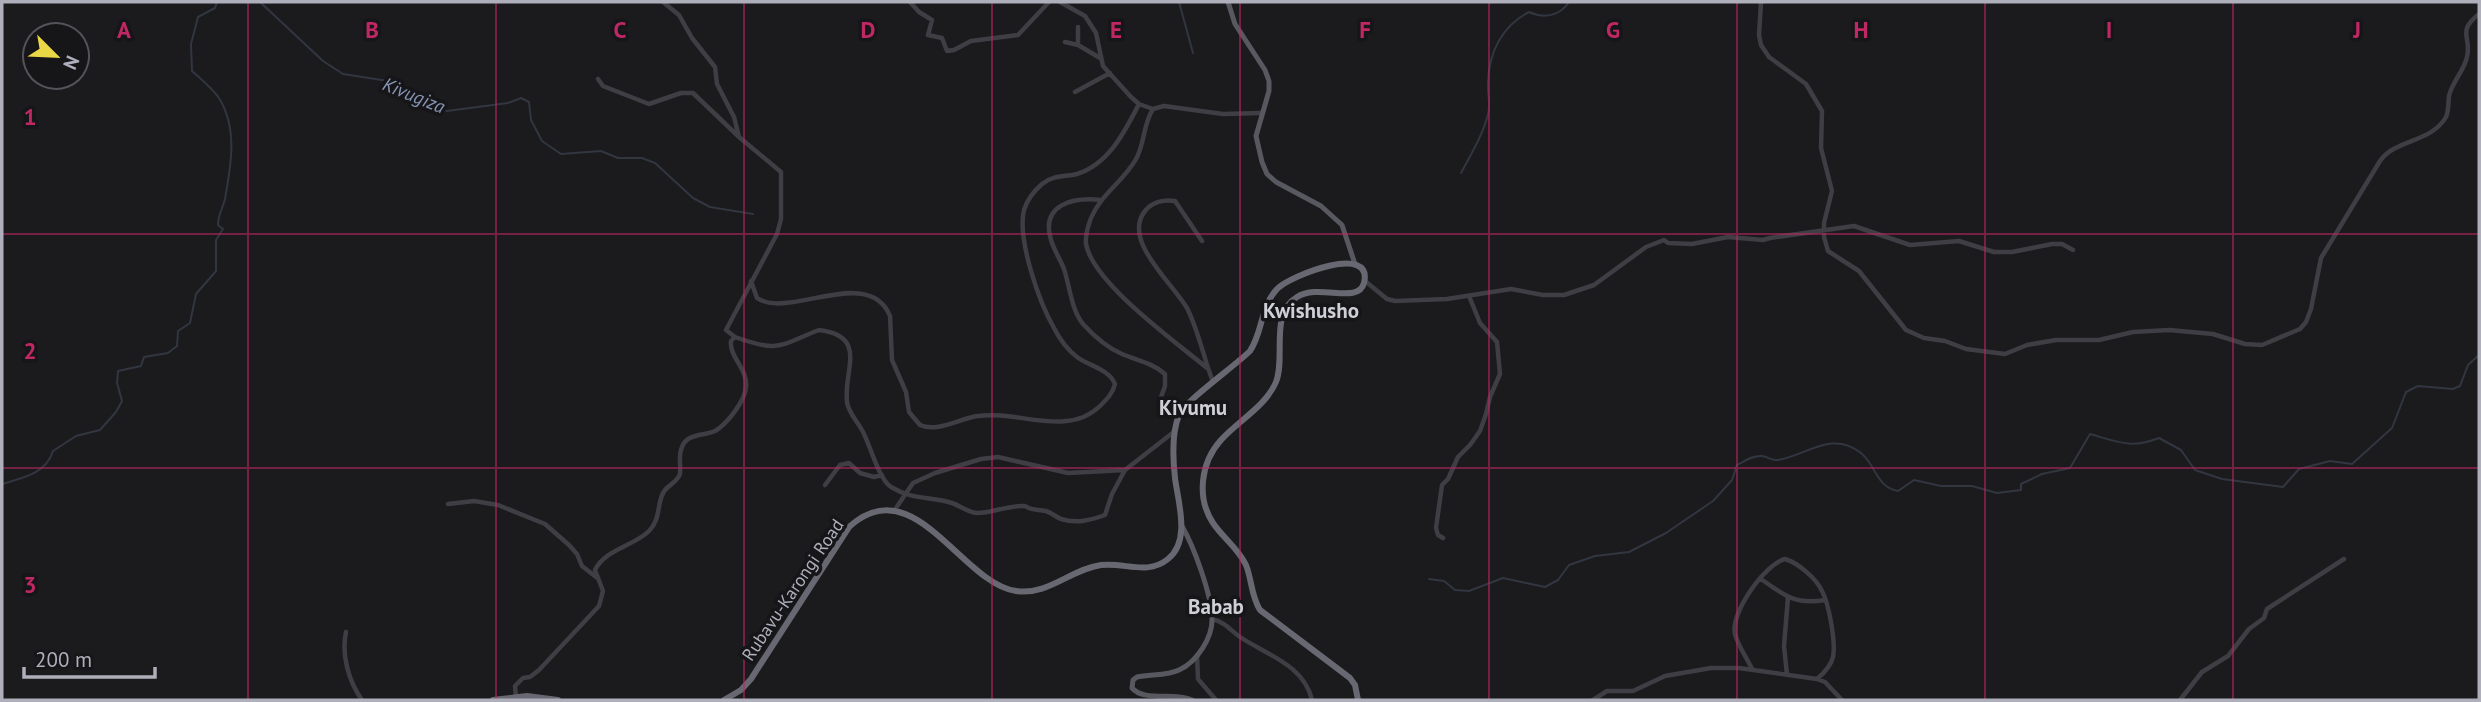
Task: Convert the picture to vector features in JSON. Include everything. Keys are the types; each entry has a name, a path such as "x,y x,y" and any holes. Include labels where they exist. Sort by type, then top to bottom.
{"highway":[{"path":"894,511 920,522 994,582 1017,591 1044,589 1102,565 1142,568 1158,565 1175,552 1180,536 1181,523 1175,480 1176,430 1184,407 1250,351 1255,343 1266,304 1282,284 1310,270 1343,263 1355,264 1363,271 1364,280 1362,288 1355,294 1315,290 1292,300 1282,320 1279,371 1275,385 1215,448 1206,466 1203,489 1204,503 1210,517 1246,566 1254,601 1260,610 1350,678 1355,685 1358,700"},
{"name":"Rubavu-Karongi Road","path":"724,700 741,690 751,679 849,527 870,514 894,511"},
{"path":"493,700 534,696 558,700"}],"main road":[{"path":"1228,2 1235,24 1269,81 1269,91 1256,136 1267,174 1276,182 1321,206 1342,225 1355,264"},
{"path":"1181,523 1191,541 1212,619 1206,644 1181,670 1137,677 1132,685 1133,691 1142,696 1172,695 1192,700"}],"street":[{"path":"663,2 679,15 692,38 715,67 717,85 734,117 739,137"},
{"path":"911,2 919,12 932,20 928,35 942,38 947,51 971,41 1018,35 1049,2"},
{"path":"1060,2 1077,10 1092,24 1103,66 1139,104 1153,109 1164,106 1223,114 1261,113"},
{"path":"1761,2 1761,45 1769,57 1806,83 1822,111 1821,148 1832,191 1826,210 1824,237 1828,251 1858,271 1905,329 1924,338 1945,341 1966,349 2005,354 2027,345 2044,342 2099,340 2133,332 2169,330 2213,334 2245,344 2267,343 2300,329 2306,322 2315,292 2321,258 2383,156 2424,137 2446,117 2450,92 2468,57 2465,33 2470,21 2479,14"},
{"path":"1078,27 1078,45"},
{"path":"1065,42 1078,45 1101,58"},
{"path":"1075,92 1110,73"},
{"path":"598,79 603,86 649,104 681,93 694,93 739,137 779,169 783,180 781,219 777,234 726,326 726,332 763,346 779,347 819,330 842,338 852,359 847,390 848,407 890,486 915,498 949,502 970,512 1019,506 1049,512 1073,522 1089,520 1105,515 1125,470 1176,430"},
{"path":"751,281 757,298 771,304 827,295 861,294 875,299 890,316 892,360 905,392 909,412 913,419 926,428 979,415 1044,421 1070,421 1084,416 1102,404 1112,393 1115,384 1110,376 1077,357 1054,329 1029,265 1025,209 1032,195 1043,183 1053,177 1079,173 1109,154 1139,104"},
{"path":"1153,109 1137,158 1101,200 1092,216 1086,236 1088,250 1097,269 1143,315 1207,368"},
{"path":"1101,200 1066,201 1054,211 1049,222 1050,238 1063,267 1071,298 1082,323 1101,340 1118,352 1136,358 1165,374 1166,386 1160,400 1179,415"},
{"path":"1202,241 1175,201 1154,204 1141,217 1140,231 1146,252 1188,311 1213,383"},
{"path":"1364,280 1391,301 1469,296 1511,289 1543,295 1564,295 1594,285 1646,247 1664,240 1668,243 1692,244 1728,237 1763,240 1799,233 1861,227 1876,235 1910,245 1958,241 1994,252 2012,252 2062,244 2073,250"},
{"path":"1443,538 1438,535 1436,528 1442,485 1448,479 1458,457 1476,438 1500,374 1497,342 1480,323 1469,296"},
{"path":"516,697 515,686 538,670 599,606 603,591 595,570 598,564 608,555 640,539 656,522 664,491 681,474 680,455 683,444 688,439 713,432 741,401 747,386 740,363 730,349 731,341 735,337"},
{"path":"894,511 913,483 971,460 990,457 1006,459 1068,473 1125,470"},
{"path":"825,485 840,465 849,463 860,473 874,477 882,475"},
{"path":"448,504 474,501 498,505 545,524 569,545 582,565 597,577"},
{"path":"2180,700 2194,680 2228,656 2249,629 2264,618 2267,609 2344,559"},
{"path":"1752,669 1734,633 1742,602 1778,561 1789,560 1815,581 1825,600 1831,626 1833,656 1829,666 1817,679"},
{"path":"1761,579 1788,597 1806,603 1825,600"},
{"path":"1787,675 1784,646 1788,597"},
{"path":"1212,619 1227,625 1240,637 1282,660 1302,679 1312,700"},
{"path":"346,632 346,664 353,686 362,700"},
{"path":"1198,653 1198,679 1216,700"},
{"path":"1592,700 1607,691 1638,689 1673,674 1711,668 1752,669 1817,679 1825,682 1842,700"}],"waterway":[{"path":"2,484 39,470 50,459 53,451 76,436 100,430 122,401 117,383 118,371 141,366 144,357 168,353 177,346 178,331 190,323 196,294 216,271 216,240 223,229 218,225 218,221 229,173 231,135 229,122 219,98 192,71 191,44 198,17 215,8 217,2"},
{"name":"Kivugiza","path":"260,2 323,61 343,74 388,81 418,92 447,111 508,103 521,98 529,102 531,120 542,141 561,154 601,151 618,158 642,158 655,163 693,198 710,207 753,214"},
{"path":"1179,2 1193,53"},
{"path":"1461,173 1486,122 1491,60 1504,32 1529,12 1551,15 1569,2"},
{"path":"1429,579 1444,581 1455,590 1469,591 1503,578 1545,587 1558,580 1569,565 1595,556 1629,552 1666,533 1713,501 1732,480 1737,465 1746,460 1759,456 1778,460 1830,444 1850,446 1861,453 1885,485 1898,491 1914,480 1941,486 1972,486 1997,493 2021,490 2021,484 2042,474 2070,468 2090,434 2132,444 2159,438 2181,450 2195,470 2222,479 2283,487 2299,469 2330,461 2352,464 2392,428 2406,392 2418,386 2453,389 2460,386 2468,365 2479,355"}],"district":[{"name":"Kwishusho","path":"1311,311"},
{"name":"Kivumu","path":"1193,408"},
{"name":"Babab","path":"1216,607"}]}
